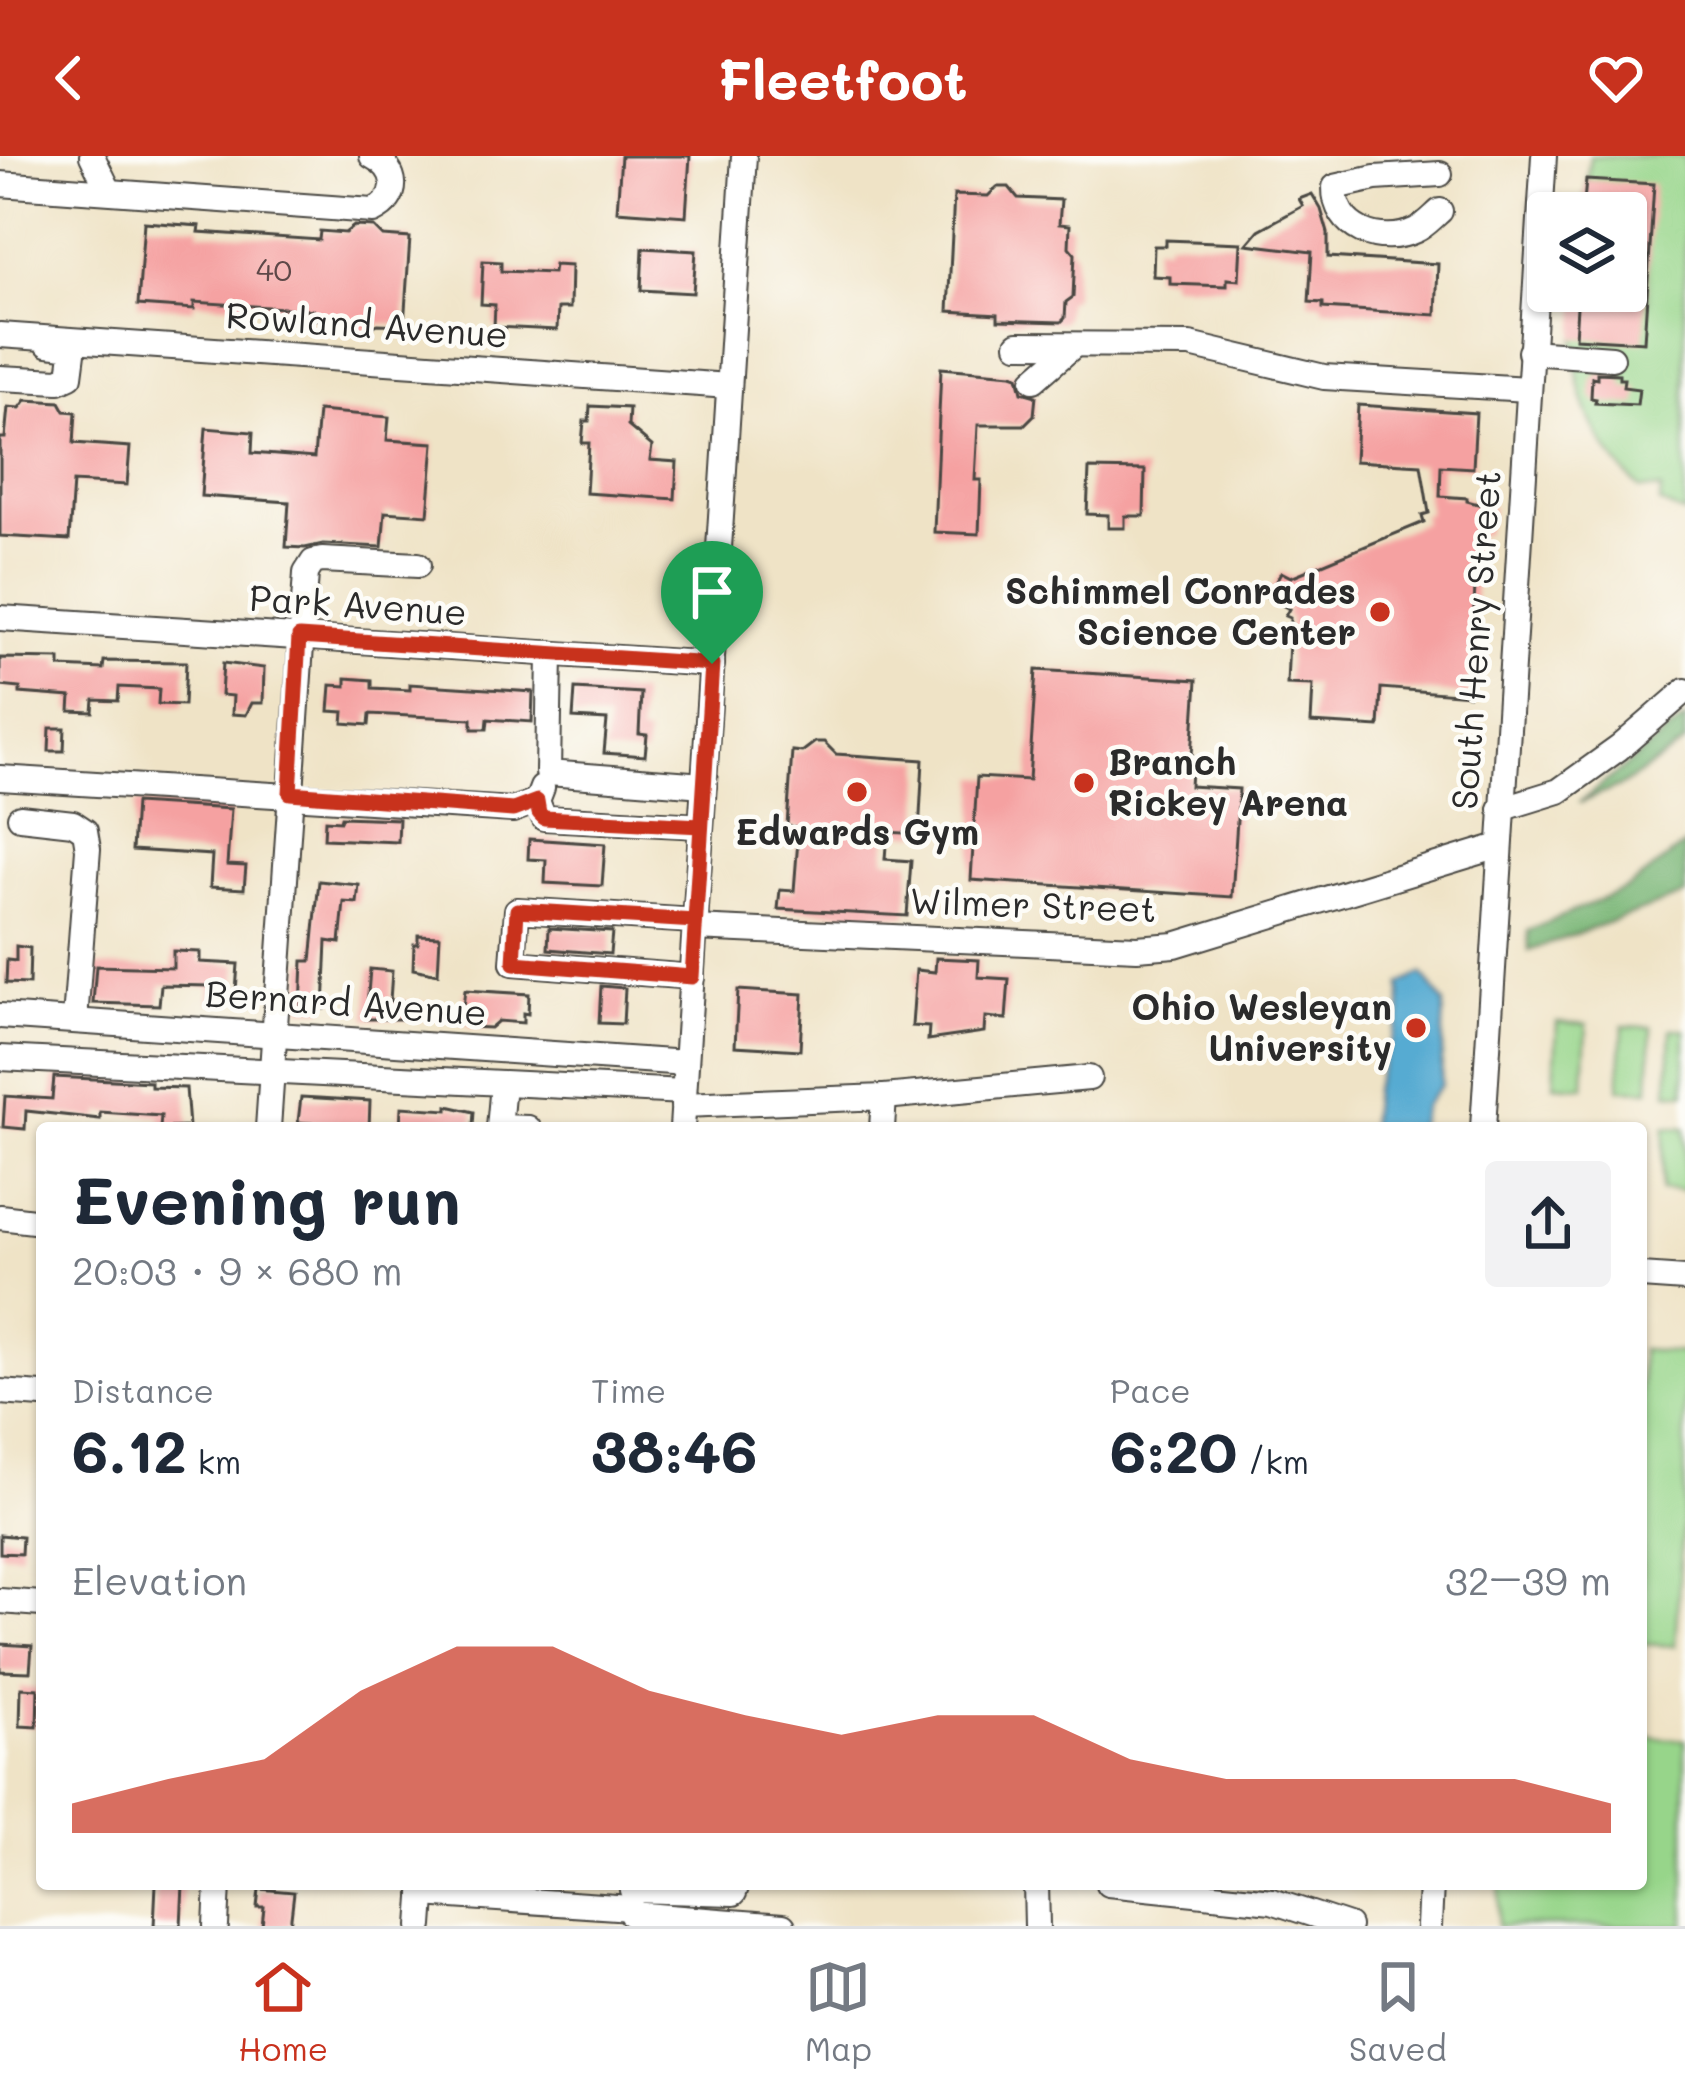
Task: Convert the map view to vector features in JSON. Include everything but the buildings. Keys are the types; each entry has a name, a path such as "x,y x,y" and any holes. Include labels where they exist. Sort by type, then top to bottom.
{"street":[{"path":"92,156 107,189"},
{"path":"0,184 373,211 387,204 394,191 393,176 384,162 372,156"},
{"path":"683,1108 744,156"},
{"name":"South Henry Street","path":"1483,1122 1544,156"},
{"path":"1440,174 1375,178 1335,187 1334,205 1345,221 1366,232 1389,236 1415,230 1440,211"},
{"path":"0,338 65,346 73,353 74,364 70,376 59,381 0,378"},
{"name":"Rowland Avenue","path":"0,338 729,386"},
{"path":"1018,344 1190,345 1324,377 1528,389"},
{"path":"1034,380 1072,346"},
{"path":"1530,352 1612,358"},
{"path":"268,1122 305,573 313,562 418,565"},
{"name":"Park Avenue","path":"0,618 712,664"},
{"path":"550,653 548,773 537,801 539,813 544,818 701,826"},
{"path":"1501,809 1559,791 1619,748 1685,691"},
{"path":"548,773 704,784"},
{"path":"0,778 513,810 537,801"},
{"path":"20,817 73,823 85,831 88,849 75,1020"},
{"name":"Wilmer Street","path":"692,977 514,963 517,910 1137,949 1175,945 1499,846"},
{"name":"Bernard Avenue","path":"0,1016 686,1063"},
{"name":"Bernard Avenue","path":"0,1058 503,1084 748,1117 884,1096 1089,1078"},
{"path":"499,1122 503,1084"},
{"path":"882,1122 884,1096"},
{"path":"0,1217 36,1221"},
{"path":"1647,1276 1685,1279"},
{"path":"0,1392 36,1395"},
{"path":"0,1601 36,1604"},
{"path":"216,1926 218,1890"},
{"path":"421,1926 423,1890"},
{"path":"437,1890 631,1904 783,1926"},
{"path":"631,1904 735,1890"},
{"path":"1036,1890 1037,1926"},
{"path":"1166,1890 1272,1901 1348,1926"},
{"path":"1429,1926 1431,1890"}],"green space":[{"path":"1590,156 1685,156 1685,514 1660,503 1661,490 1640,489 1625,473 1600,438 1584,401 1575,338 1603,312 1647,312 1647,192 1586,192"},
{"path":"1685,719 1685,743 1623,785 1579,803"},
{"path":"1685,845 1685,895 1529,951 1528,931 1628,888"},
{"path":"1557,1022 1587,1024 1584,1087 1554,1085"},
{"path":"1623,1026 1652,1027 1649,1090 1619,1089"},
{"path":"1671,1029 1685,1029 1685,1093 1668,1092"},
{"path":"1665,1127 1685,1128 1685,1191 1661,1190"},
{"path":"1647,1350 1685,1353 1685,1488 1675,1646 1647,1644"},
{"path":"1647,1737 1685,1740 1685,1926 1497,1926 1500,1890 1647,1890"}],"water":[{"path":"1422,974 1444,1003 1441,1085 1424,1106 1420,1122 1370,1122 1373,1089 1401,1015 1401,984"}],"place":[{"name":"Schimmel Conrades Science Center","path":"1380,612"},
{"name":"Branch Rickey Arena","path":"1084,783"},
{"name":"Edwards Gym","path":"857,792"},
{"name":"Ohio Wesleyan University","path":"1416,1028"}],"route":[{"path":"299,637 712,664 692,977 514,963 517,910 695,921 701,826 544,818 537,801 513,810 290,793 299,637"}]}
